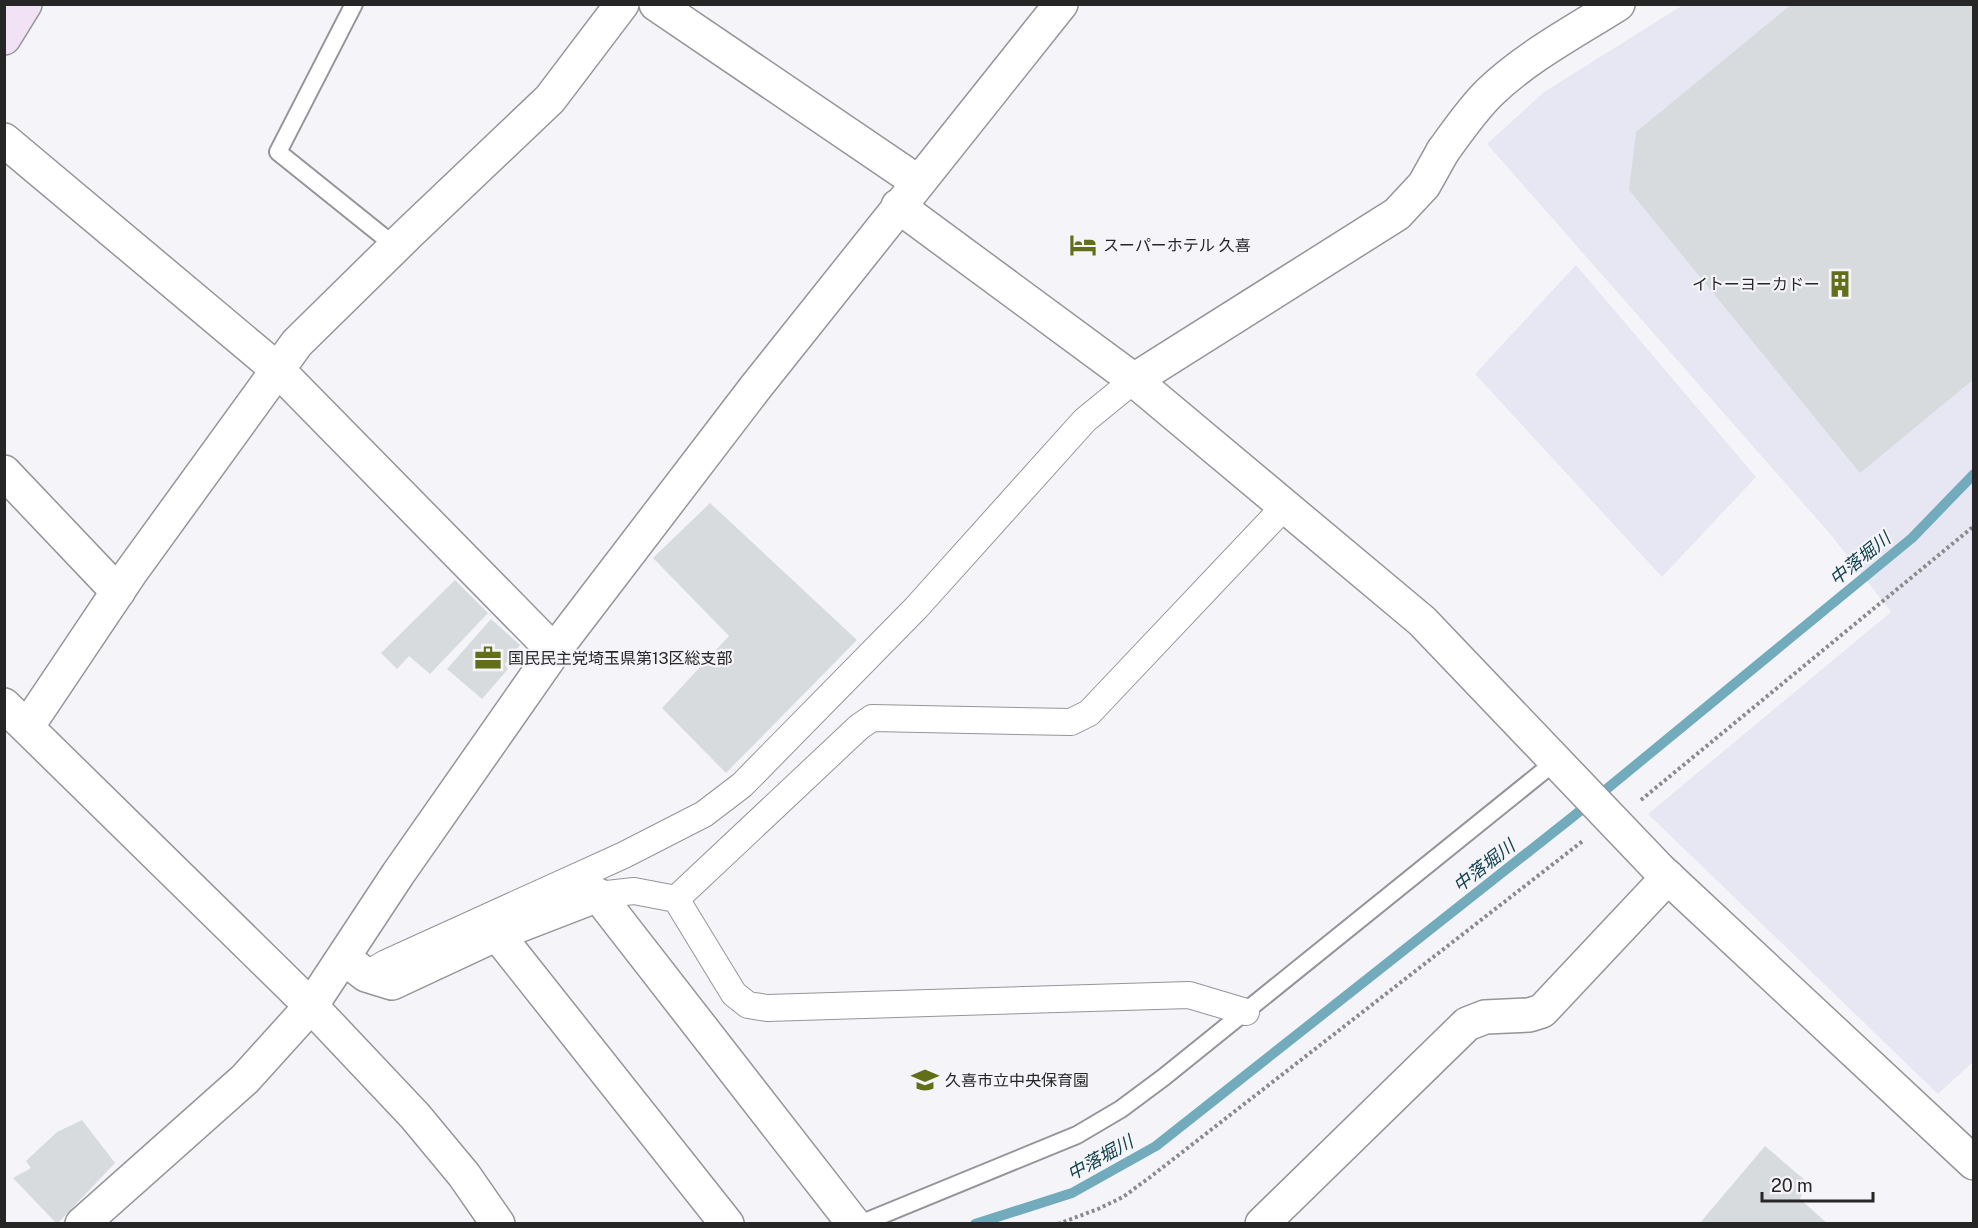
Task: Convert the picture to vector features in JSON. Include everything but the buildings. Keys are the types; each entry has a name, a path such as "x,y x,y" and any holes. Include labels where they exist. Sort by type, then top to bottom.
{"main road":[{"path":"4,38 24,4"}],"street":[{"path":"498,1224 464,1175 415,1116 311,1006 16,716 118,592 297,343 550,99 622,4"},
{"path":"656,4 908,194 1422,621 1566,771 1602,826 1668,878 1974,1162"},
{"path":"82,1224 245,1079 311,1006 355,966 398,874 554,651 755,388 1061,4"},
{"path":"355,966 386,963 624,855 704,814 742,785 916,609 1084,420 1134,380 1397,214 1424,185 1464,122 1488,94 1528,61 1618,4"},
{"path":"4,140 277,369 554,651"},
{"path":"4,472 118,592"},
{"path":"676,899 872,718 1071,722 1089,712 1284,507"},
{"path":"624,855 634,891"},
{"path":"1262,1224 1467,1024 1485,1017 1529,1015 1542,1011 1668,878"},
{"path":"355,966 392,983 497,934 598,895 634,891 676,899 734,994 748,1005 767,1008 1189,995 1246,1012"},
{"path":"598,895 854,1224"},
{"path":"497,934 727,1224"}],"lane":[{"path":"354,4 278,152 396,246"},
{"path":"860,1224 1077,1135 1121,1109 1566,771"}],"path":[{"path":"1640,801 1974,526"},
{"path":"1058,1224 1123,1197 1149,1178 1602,826"}],"shaded area":[{"path":"1683,5 1973,5 1974,1061 1938,1094 1648,814 1891,612 1831,535 1487,144 1544,92"},
{"path":"1576,265 1756,477 1662,577 1475,374"}],"waterway":[{"name":"中落堀川","path":"975,1224 1072,1193 1156,1146 1575,815 1912,538 1974,474"}],"place":[{"name":"スーパーホテル 久喜","path":"1083,245"},
{"name":"イトーヨーカドー","path":"1840,284"},
{"name":"国民民主党埼玉県第13区総支部","path":"488,658"},
{"name":"久喜市立中央保育園","path":"925,1080"}]}
